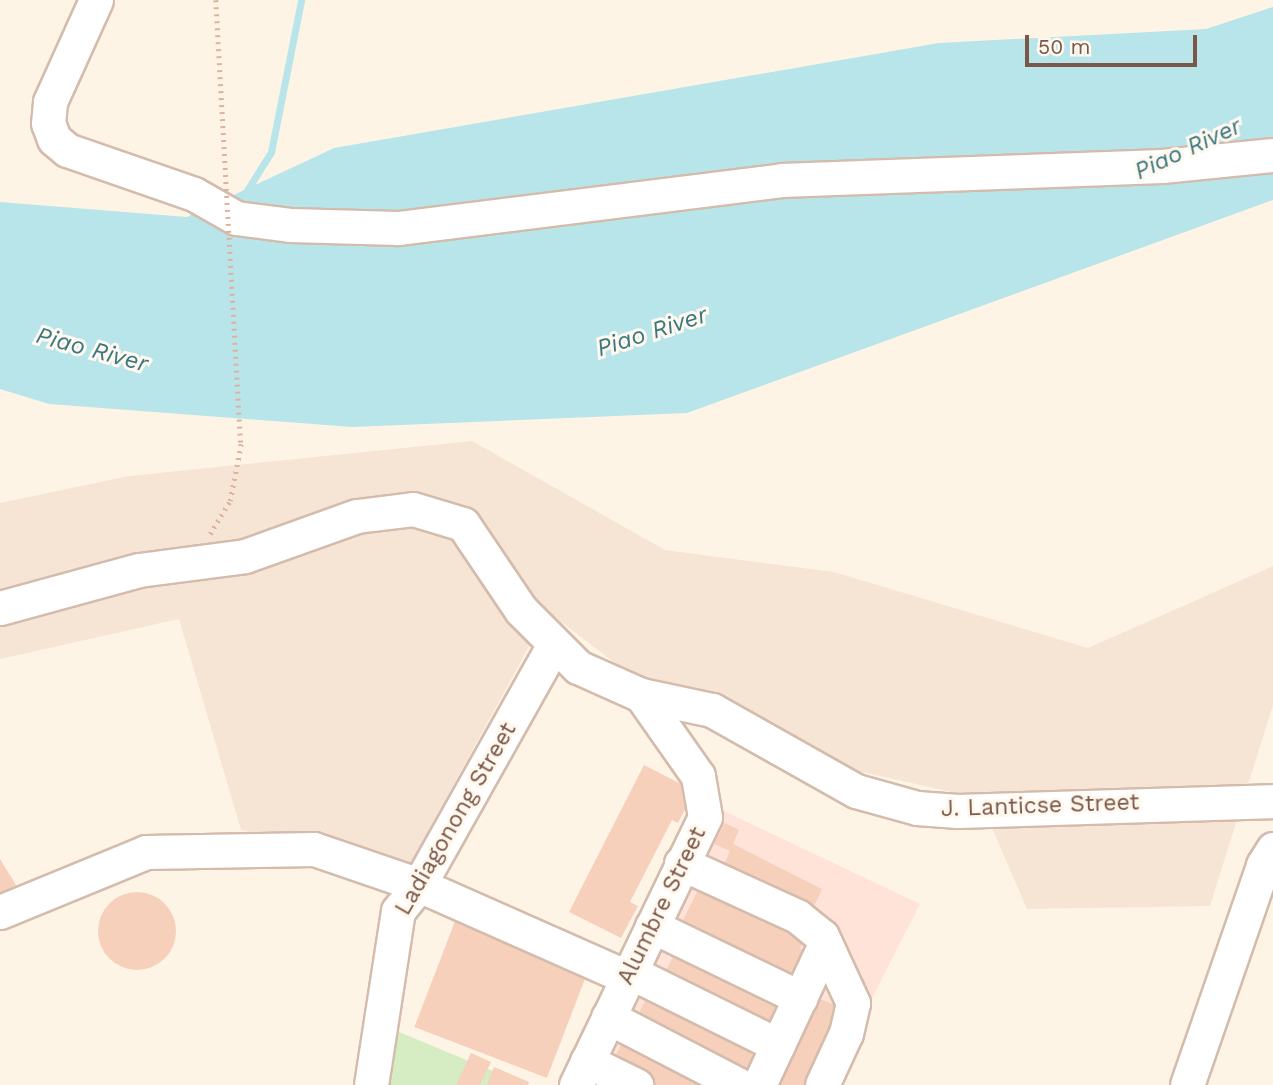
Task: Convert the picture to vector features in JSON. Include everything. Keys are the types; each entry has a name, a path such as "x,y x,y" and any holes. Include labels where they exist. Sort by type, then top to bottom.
{"street":[{"path":"96,0 50,102 48,123 54,138 66,150 194,194 236,218 290,225 398,228 768,181 1163,166 1273,155"},
{"name":"J. Lanticse Street","path":"0,608 139,570 245,556 357,516 413,509 441,514 463,524 507,593 578,667 641,695 712,710 856,790 917,808 1002,811 1210,800 1273,801"},
{"name":"Ladiagonong Street","path":"371,1085 398,911 419,885 554,644"},
{"name":"Alumbre Street","path":"582,1073 681,863 699,832 706,801 698,776 679,744 641,695"},
{"path":"0,912 146,852 314,849 419,885 628,974 778,1045"},
{"path":"1187,1085 1263,864 1273,849"},
{"path":"681,863 815,926 852,1008 846,1033 822,1085"},
{"path":"652,926 804,992 852,1008"},
{"path":"759,1085 825,944"},
{"path":"608,1017 739,1085"},
{"path":"582,1073 636,1085"}],"path":[{"path":"193,562 230,500 241,444 216,0"}],"shaded area":[{"path":"472,441 665,550 834,572 1088,648 1273,566 1273,705 1210,906 1027,909 979,798 835,766 636,679 548,612 409,866 241,830 179,619 0,659 0,503 129,476"},
{"path":"722,810 920,904 828,1085 589,1085"}],"green space":[{"path":"392,1029 526,1085 385,1085"}],"water":[{"name":"Piao River","path":"1273,7 1273,200 687,413 352,427 49,404 0,389 0,202 187,217 334,148 939,43 1206,29"}],"building":[{"path":"644,765 695,791 678,823 672,820 630,902 638,906 621,938 569,912"},
{"path":"725,823 739,830 733,844 822,889 812,911 721,872 730,851 714,844"},
{"path":"0,859 16,885 0,894"},
{"path":"704,878 808,931 800,948 808,953 791,985 679,928"},
{"path":"137,892 152,895 169,909 176,931 173,946 159,963 137,970 122,967 105,953 98,931 101,916 115,899"},
{"path":"457,916 590,967 547,1078 414,1027"},
{"path":"678,947 785,1001 770,1030 663,976"},
{"path":"651,989 762,1046 744,1082 632,1026"},
{"path":"818,998 845,1009 811,1085 779,1085"},
{"path":"628,1032 729,1085 656,1085 612,1062"},
{"path":"471,1053 491,1062 480,1085 456,1085"},
{"path":"494,1067 529,1082 528,1085 487,1085"}],"waterway":[{"path":"244,195 271,152 301,0"}]}
